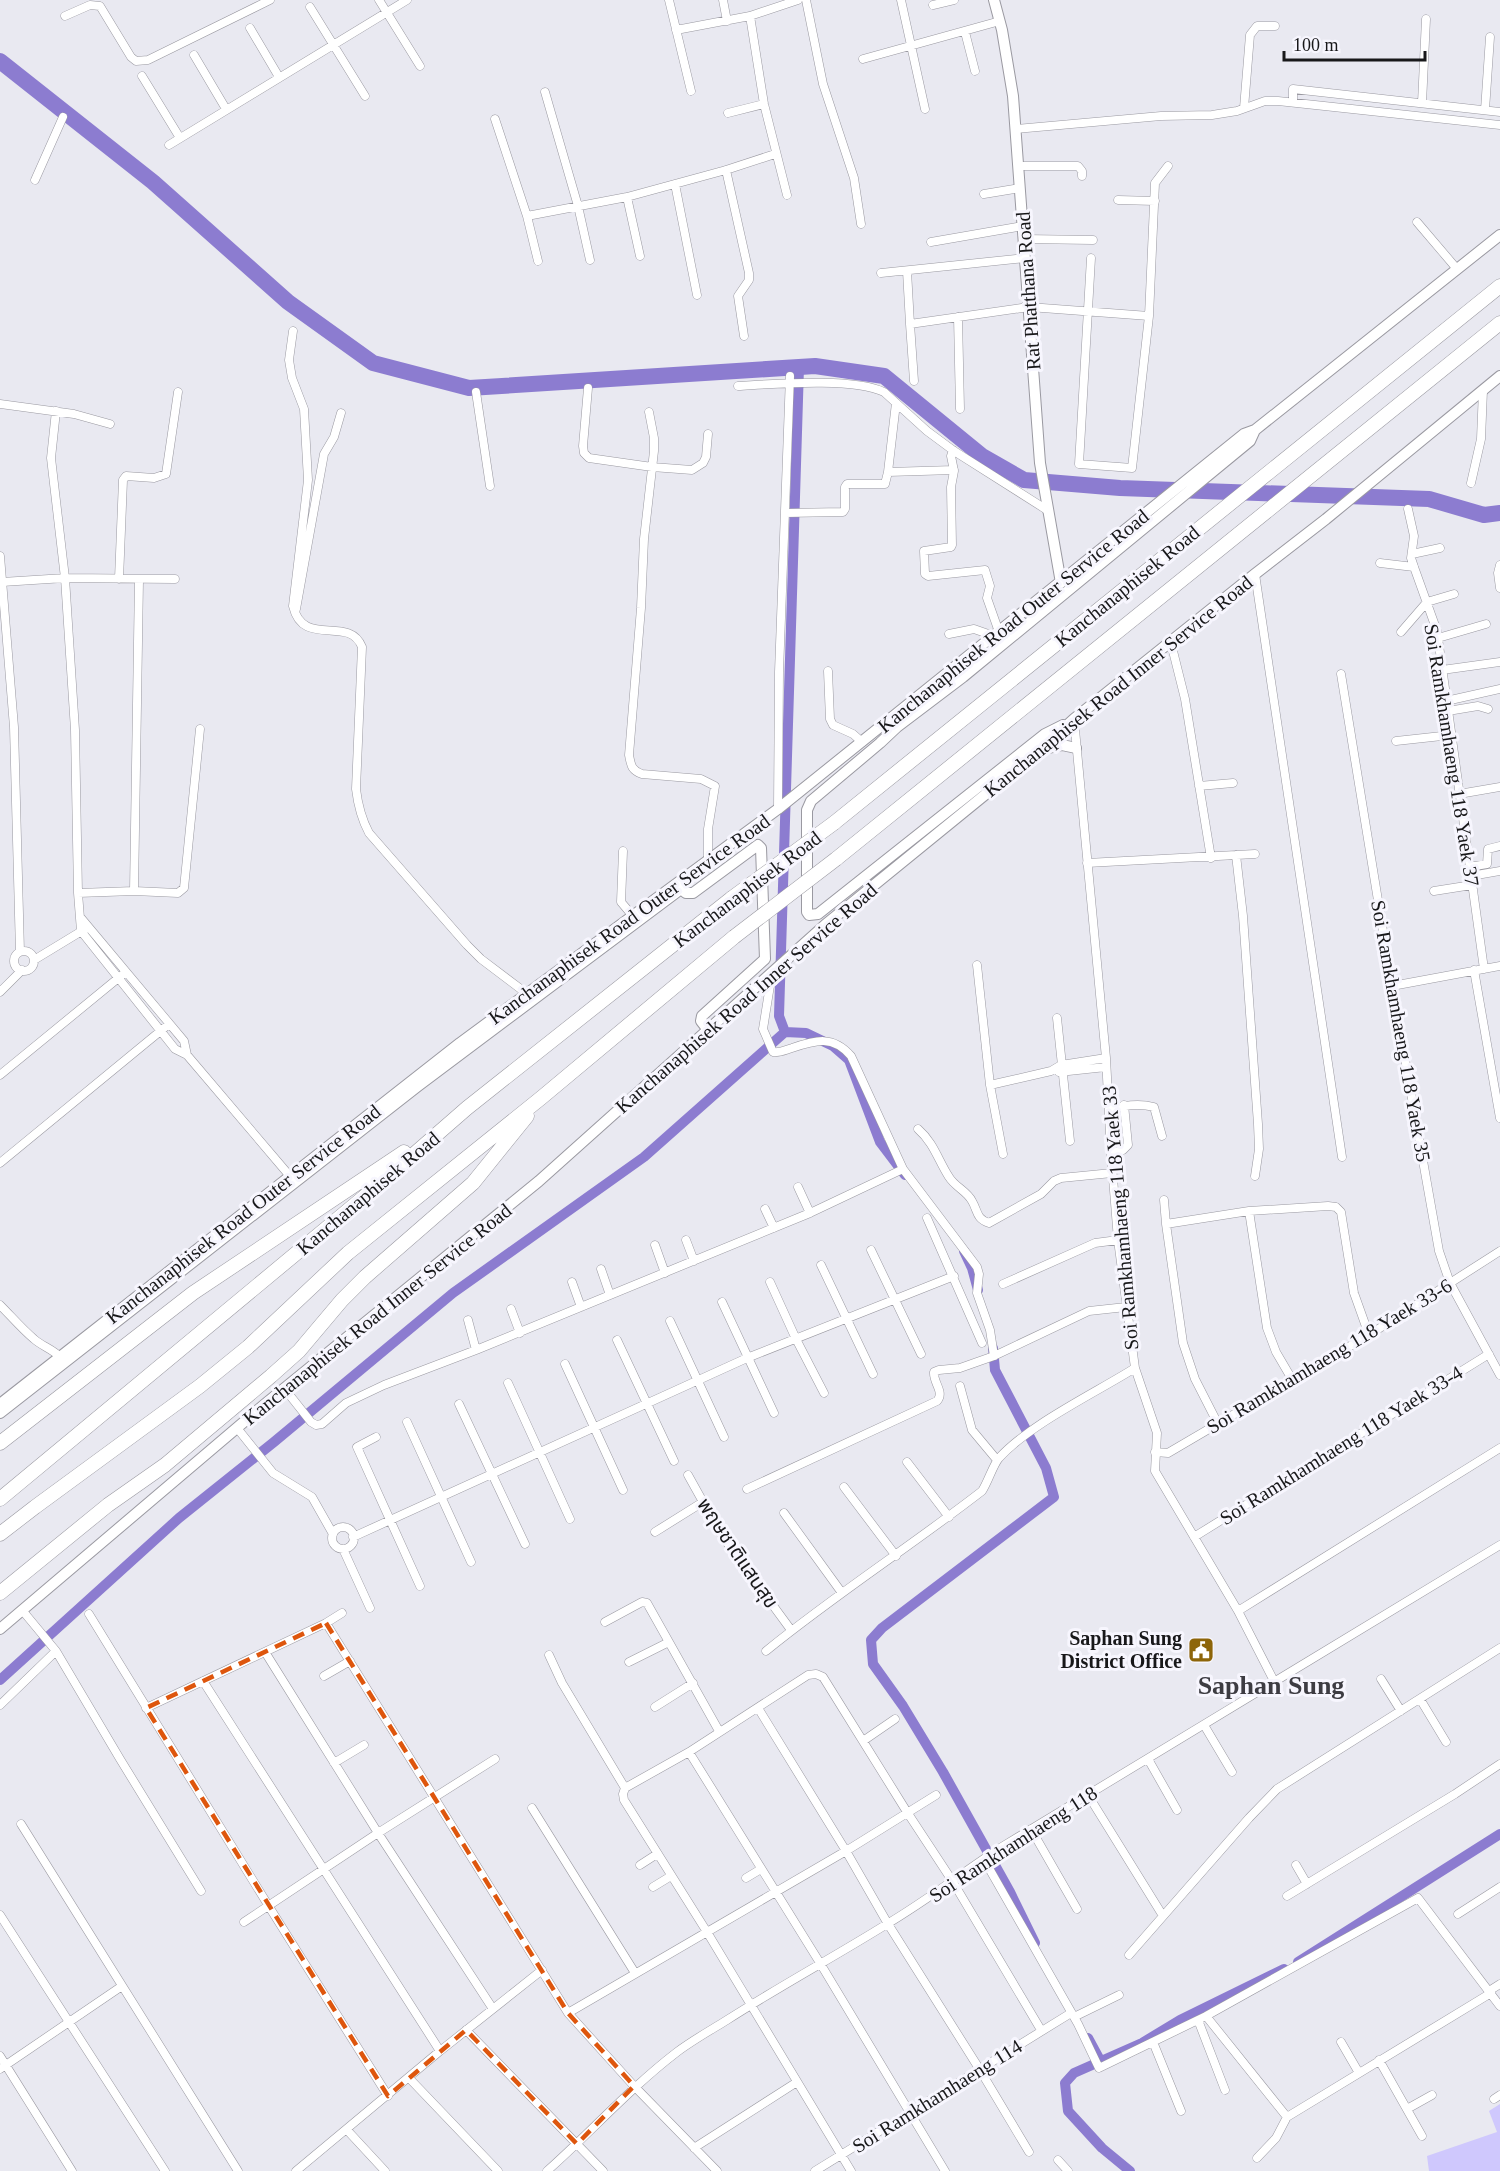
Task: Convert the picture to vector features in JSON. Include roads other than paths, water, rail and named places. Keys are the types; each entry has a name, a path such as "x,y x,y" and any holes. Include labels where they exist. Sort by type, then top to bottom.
{"highway":[{"name":"Kanchanaphisek Road","path":"0,1499 381,1183 467,1108 732,898 834,823 1500,286"},
{"name":"Kanchanaphisek Road","path":"0,1534 200,1386 248,1347 348,1252 541,1098 734,937 836,859 1500,324"},
{"path":"0,1593 108,1505 165,1465 272,1376 299,1351 342,1300 365,1277 473,1183 541,1098"},
{"path":"0,1443 193,1293 374,1173 467,1108"}],"main road":[{"name":"Rat Phatthana Road","path":"994,0 1000,21 1013,96 1040,463 1060,583"},
{"name":"Kanchanaphisek Road Outer Service Road","path":"0,1404 526,993 805,792 862,742 1060,583 1141,524 1221,459 1250,441 1255,430 1500,235"},
{"name":"Kanchanaphisek Road Inner Service Road","path":"0,1629 284,1388 540,1181 825,925 1040,750 1074,719 1326,519 1483,390 1499,380"},
{"path":"805,792 897,727 963,676 1141,524"},
{"path":"897,727 808,806 807,912 809,915 819,915 1045,734 1074,719"},
{"path":"1040,750 1062,744 1076,748"},
{"path":"0,1413 418,1086 681,889 779,812"},
{"path":"681,889 686,893 693,893 758,845 761,848 765,959 702,1016 702,1021 708,1030"}],"street":[{"path":"65,16 90,5 100,6 131,57 135,61 141,61 161,54 270,0"},
{"path":"379,0 420,66"},
{"path":"169,145 407,0"},
{"path":"669,0 691,91"},
{"path":"723,0 727,21"},
{"path":"676,30 750,16 798,0"},
{"path":"806,0 823,84 854,178 861,224"},
{"path":"901,0 925,109"},
{"path":"933,5 954,0"},
{"path":"310,7 365,96"},
{"path":"750,16 764,104 787,195"},
{"path":"1422,103 1426,19"},
{"path":"862,59 1000,21"},
{"path":"1244,108 1250,35 1257,26 1275,26"},
{"path":"250,28 279,77"},
{"path":"965,32 975,71"},
{"path":"1485,110 1490,37"},
{"path":"194,55 226,109"},
{"path":"142,76 180,138"},
{"path":"1293,102 1293,88 1500,112"},
{"path":"545,92 578,206 590,260"},
{"path":"1015,129 1161,116 1212,116 1265,102 1293,102 1500,125"},
{"path":"728,113 764,104"},
{"path":"35,180 63,117"},
{"path":"495,119 527,216 538,261"},
{"path":"527,216 675,184 726,171 775,154"},
{"path":"1018,166 1078,166 1082,171 1082,176"},
{"path":"1091,258 1079,464 1132,468 1149,316 1155,183 1168,166"},
{"path":"726,171 749,273 748,280 738,297 744,336"},
{"path":"675,184 697,295"},
{"path":"984,194 1020,188"},
{"path":"627,196 640,256"},
{"path":"1118,200 1155,201"},
{"path":"1417,222 1457,269"},
{"path":"931,242 1023,226"},
{"path":"1024,239 1093,240"},
{"path":"881,273 1025,258"},
{"path":"907,271 914,381"},
{"path":"910,324 1029,307 1149,316"},
{"path":"958,317 960,409"},
{"path":"293,331 290,360 292,378 304,409 308,460 305,543"},
{"path":"779,812 779,672 790,381"},
{"path":"738,386 790,381 803,384 848,384 877,388 954,451 1047,510"},
{"path":"588,388 583,446 586,456 685,471 703,463 706,457 708,434"},
{"path":"1471,483 1481,440 1483,390"},
{"path":"119,579 123,480 126,476 154,478 166,474 178,392"},
{"path":"476,392 490,486"},
{"path":"786,513 843,512 847,484 885,484 896,403"},
{"path":"0,404 56,411 110,424"},
{"path":"56,411 51,458 64,578 75,730 78,893 81,918 85,929 118,978 175,1048 187,1055 289,1176"},
{"path":"649,412 654,438 644,538 641,608 629,755 634,771 642,774 701,779 715,786 709,820 708,860"},
{"path":"341,413 334,437 324,454 293,600 295,614 304,625 344,632 357,637 362,646 356,789 358,807 369,832 480,959 526,993"},
{"path":"949,634 974,629 997,634 987,597 990,586 985,570 928,576 925,574 924,551 952,545 951,487 954,470 951,457 954,451"},
{"path":"888,472 954,470"},
{"name":"Soi Ramkhamhaeng 118 Yaek 37","path":"1408,509 1414,536 1412,554 1414,567 1438,638 1484,969"},
{"path":"1412,554 1440,548"},
{"path":"0,556 14,727 20,952"},
{"path":"1380,563 1414,567"},
{"path":"1500,565 1497,573 1500,588"},
{"path":"1255,574 1342,1157"},
{"path":"2,582 64,578 175,579"},
{"path":"134,891 139,580"},
{"path":"1401,632 1427,602 1454,594"},
{"path":"1438,638 1486,624"},
{"path":"1171,643 1185,699 1211,858"},
{"path":"1442,670 1500,662"},
{"path":"828,671 832,725 853,734 862,742"},
{"name":"Soi Ramkhamhaeng 118 Yaek 35","path":"1341,674 1392,986 1439,1251 1450,1283 1500,1375"},
{"path":"1446,701 1500,688"},
{"path":"1448,711 1478,706 1488,709"},
{"name":"Soi Ramkhamhaeng 118 Yaek 33","path":"1074,719 1106,1058 1118,1240 1135,1368 1157,1432 1155,1470 1238,1611 1275,1683"},
{"path":"78,893 178,892 184,888 200,729"},
{"path":"1396,741 1451,735"},
{"path":"1199,786 1233,783"},
{"path":"1459,794 1500,787"},
{"path":"1469,867 1488,863 1488,849 1500,846"},
{"path":"623,851 621,902 632,915"},
{"path":"1087,864 1255,854"},
{"path":"1236,855 1243,916 1258,1124 1259,1149 1255,1176"},
{"path":"1434,891 1500,871"},
{"path":"0,992 21,970 29,969 34,960 85,929"},
{"path":"85,929 184,1041 187,1055"},
{"path":"21,970 14,964 15,957 20,952 29,952 34,960"},
{"path":"977,965 990,1084 1003,1154"},
{"path":"1392,986 1500,966"},
{"path":"1474,970 1500,1118"},
{"path":"773,972 764,1027 772,1048 775,1053 778,1053 826,1040 839,1044 851,1056 903,1169 977,1267 979,1274 977,1293 990,1330 994,1356"},
{"path":"0,1075 126,973"},
{"path":"1057,1018 1070,1141"},
{"path":"0,1163 169,1024"},
{"path":"990,1084 1106,1058"},
{"path":"1062,1069 1106,1067"},
{"path":"1109,1110 1124,1105 1154,1107 1162,1136"},
{"path":"1111,1153 1123,1150 1128,1145 1124,1105"},
{"path":"918,1129 926,1136 939,1155 949,1178 972,1201 981,1219 989,1222 1041,1194 1054,1181 1061,1178 1112,1173"},
{"path":"284,1388 311,1422 316,1425 322,1424 346,1403 384,1385 520,1333 774,1228 903,1169"},
{"path":"798,1187 810,1213"},
{"path":"1164,1200 1183,1343 1196,1378 1218,1424"},
{"path":"1166,1224 1249,1211 1336,1207 1341,1212 1354,1293 1369,1335"},
{"path":"765,1209 774,1228"},
{"path":"1249,1211 1267,1328 1276,1352 1293,1381"},
{"path":"927,1218 981,1343"},
{"path":"686,1240 694,1261"},
{"path":"1003,1284 1095,1243 1118,1240"},
{"path":"655,1245 665,1273"},
{"path":"871,1250 921,1354"},
{"name":"Soi Ramkhamhaeng 118 Yaek 33-6","path":"1155,1452 1168,1453 1293,1381 1500,1251"},
{"path":"821,1265 873,1374"},
{"path":"601,1269 610,1295"},
{"path":"353,1537 747,1358 954,1276"},
{"path":"572,1282 581,1307"},
{"path":"770,1282 824,1393"},
{"path":"723,1302 774,1413"},
{"path":"0,1305 32,1337 40,1344 54,1350 60,1358"},
{"path":"747,1489 937,1401 940,1392 934,1372 972,1364 994,1356 1089,1311 1126,1307"},
{"path":"511,1309 520,1333"},
{"path":"468,1320 476,1350"},
{"path":"670,1321 724,1437"},
{"path":"617,1340 674,1461"},
{"name":"Soi Ramkhamhaeng 118 Yaek 33-4","path":"1194,1537 1489,1354"},
{"path":"566,1364 623,1490"},
{"path":"766,1651 791,1630 896,1556 982,1491 990,1479 997,1460 1034,1429 1135,1368"},
{"path":"508,1383 570,1519"},
{"path":"960,1386 972,1430 997,1460"},
{"path":"459,1404 525,1544"},
{"path":"407,1422 471,1562"},
{"path":"237,1428 271,1470 312,1497 333,1534 334,1544 343,1549 370,1608"},
{"path":"376,1437 357,1447 420,1586"},
{"path":"1238,1611 1500,1448"},
{"path":"907,1462 949,1517"},
{"name":"พฤษชาติแสนสุข","path":"688,1475 722,1536 791,1630"},
{"path":"844,1487 896,1556"},
{"path":"654,1532 703,1502"},
{"path":"784,1513 842,1593"},
{"path":"333,1534 338,1528 344,1527 351,1531 352,1544 343,1549"},
{"name":"Soi Ramkhamhaeng 118","path":"547,2171 634,2086 680,2050 750,2005 888,1924 1000,1848 1500,1545"},
{"path":"605,1622 645,1602 719,1731"},
{"path":"22,1610 56,1651 201,1891"},
{"path":"146,1708 326,1623 342,1613"},
{"path":"89,1614 388,2096"},
{"path":"326,1623 568,2013 634,2086 717,2171"},
{"path":"629,1662 669,1642"},
{"path":"1129,1955 1277,1789 1500,1648"},
{"path":"0,1705 56,1651"},
{"path":"265,1652 378,1833 493,2009"},
{"path":"549,1655 562,1683 625,1788"},
{"path":"324,1676 350,1661"},
{"path":"850,2171 707,1932 624,1800 625,1788 689,1752 808,1675 816,1674 824,1677 953,1882 1041,2030"},
{"path":"1381,1679 1401,1711"},
{"path":"203,1681 440,2051"},
{"path":"655,1707 693,1683"},
{"path":"1420,1699 1446,1742"},
{"path":"758,1708 1029,2152"},
{"path":"863,1741 895,1719"},
{"path":"1204,1725 1232,1772"},
{"path":"334,1763 364,1745"},
{"path":"689,1752 945,2171"},
{"path":"244,1922 495,1759"},
{"path":"1148,1759 1177,1810"},
{"path":"1287,1896 1500,1764"},
{"path":"568,2013 846,1851 936,1795"},
{"path":"1088,1795 1163,1916"},
{"path":"532,1808 634,1974"},
{"path":"21,1824 238,2171"},
{"path":"1031,1829 1077,1909"},
{"path":"640,1864 657,1854"},
{"path":"1296,1865 1307,1884"},
{"path":"746,1878 761,1869"},
{"path":"990,1870 1090,2047 1099,2068 1202,2018 1418,1898 1500,2006"},
{"path":"653,1887 671,1876"},
{"path":"1458,1914 1500,1887"},
{"path":"0,1915 165,2171"},
{"path":"296,2171 440,2051 542,1970"},
{"path":"1257,2158 1276,2138 1287,2117 1500,1984"},
{"path":"3,2067 122,1986"},
{"name":"Soi Ramkhamhaeng 114","path":"815,2171 1041,2030 1119,1995"},
{"path":"1202,2018 1225,2090"},
{"path":"1202,2018 1287,2117"},
{"path":"466,2030 603,2171"},
{"path":"1153,2042 1181,2111"},
{"path":"1341,2042 1359,2073"},
{"path":"0,2056 3,2067 72,2171"},
{"path":"1379,2060 1422,2136"},
{"path":"409,2078 498,2171"},
{"path":"694,2148 797,2082"},
{"path":"1407,2109 1432,2095"},
{"path":"347,2130 385,2171"},
{"path":"1058,2160 1068,2171"}],"waterway":[{"path":"0,61 153,182 288,302 373,363 469,388 815,366 884,376 982,456 1024,480 1120,488 1429,499 1484,515 1500,513"},
{"path":"799,367 779,1016 785,1032 806,1033 833,1046 849,1060 880,1142 905,1175"},
{"path":"0,1680 179,1518 453,1293 644,1157 785,1032"},
{"path":"964,1251 978,1290"},
{"path":"993,1348 995,1370 1046,1468 1054,1497 882,1628 871,1640 873,1664 903,1706 943,1772 1010,1892 1035,1943"},
{"path":"1298,1962 1500,1834"},
{"path":"1130,2171 1102,2148 1068,2111 1065,2083 1074,2073 1142,2043 1180,2020 1284,1969"},
{"path":"1088,2038 1101,2062"}],"place":[{"name":"Saphan Sung District Office","path":"1201,1650"}],"district":[{"name":"Saphan Sung","path":"1271,1685"}]}
